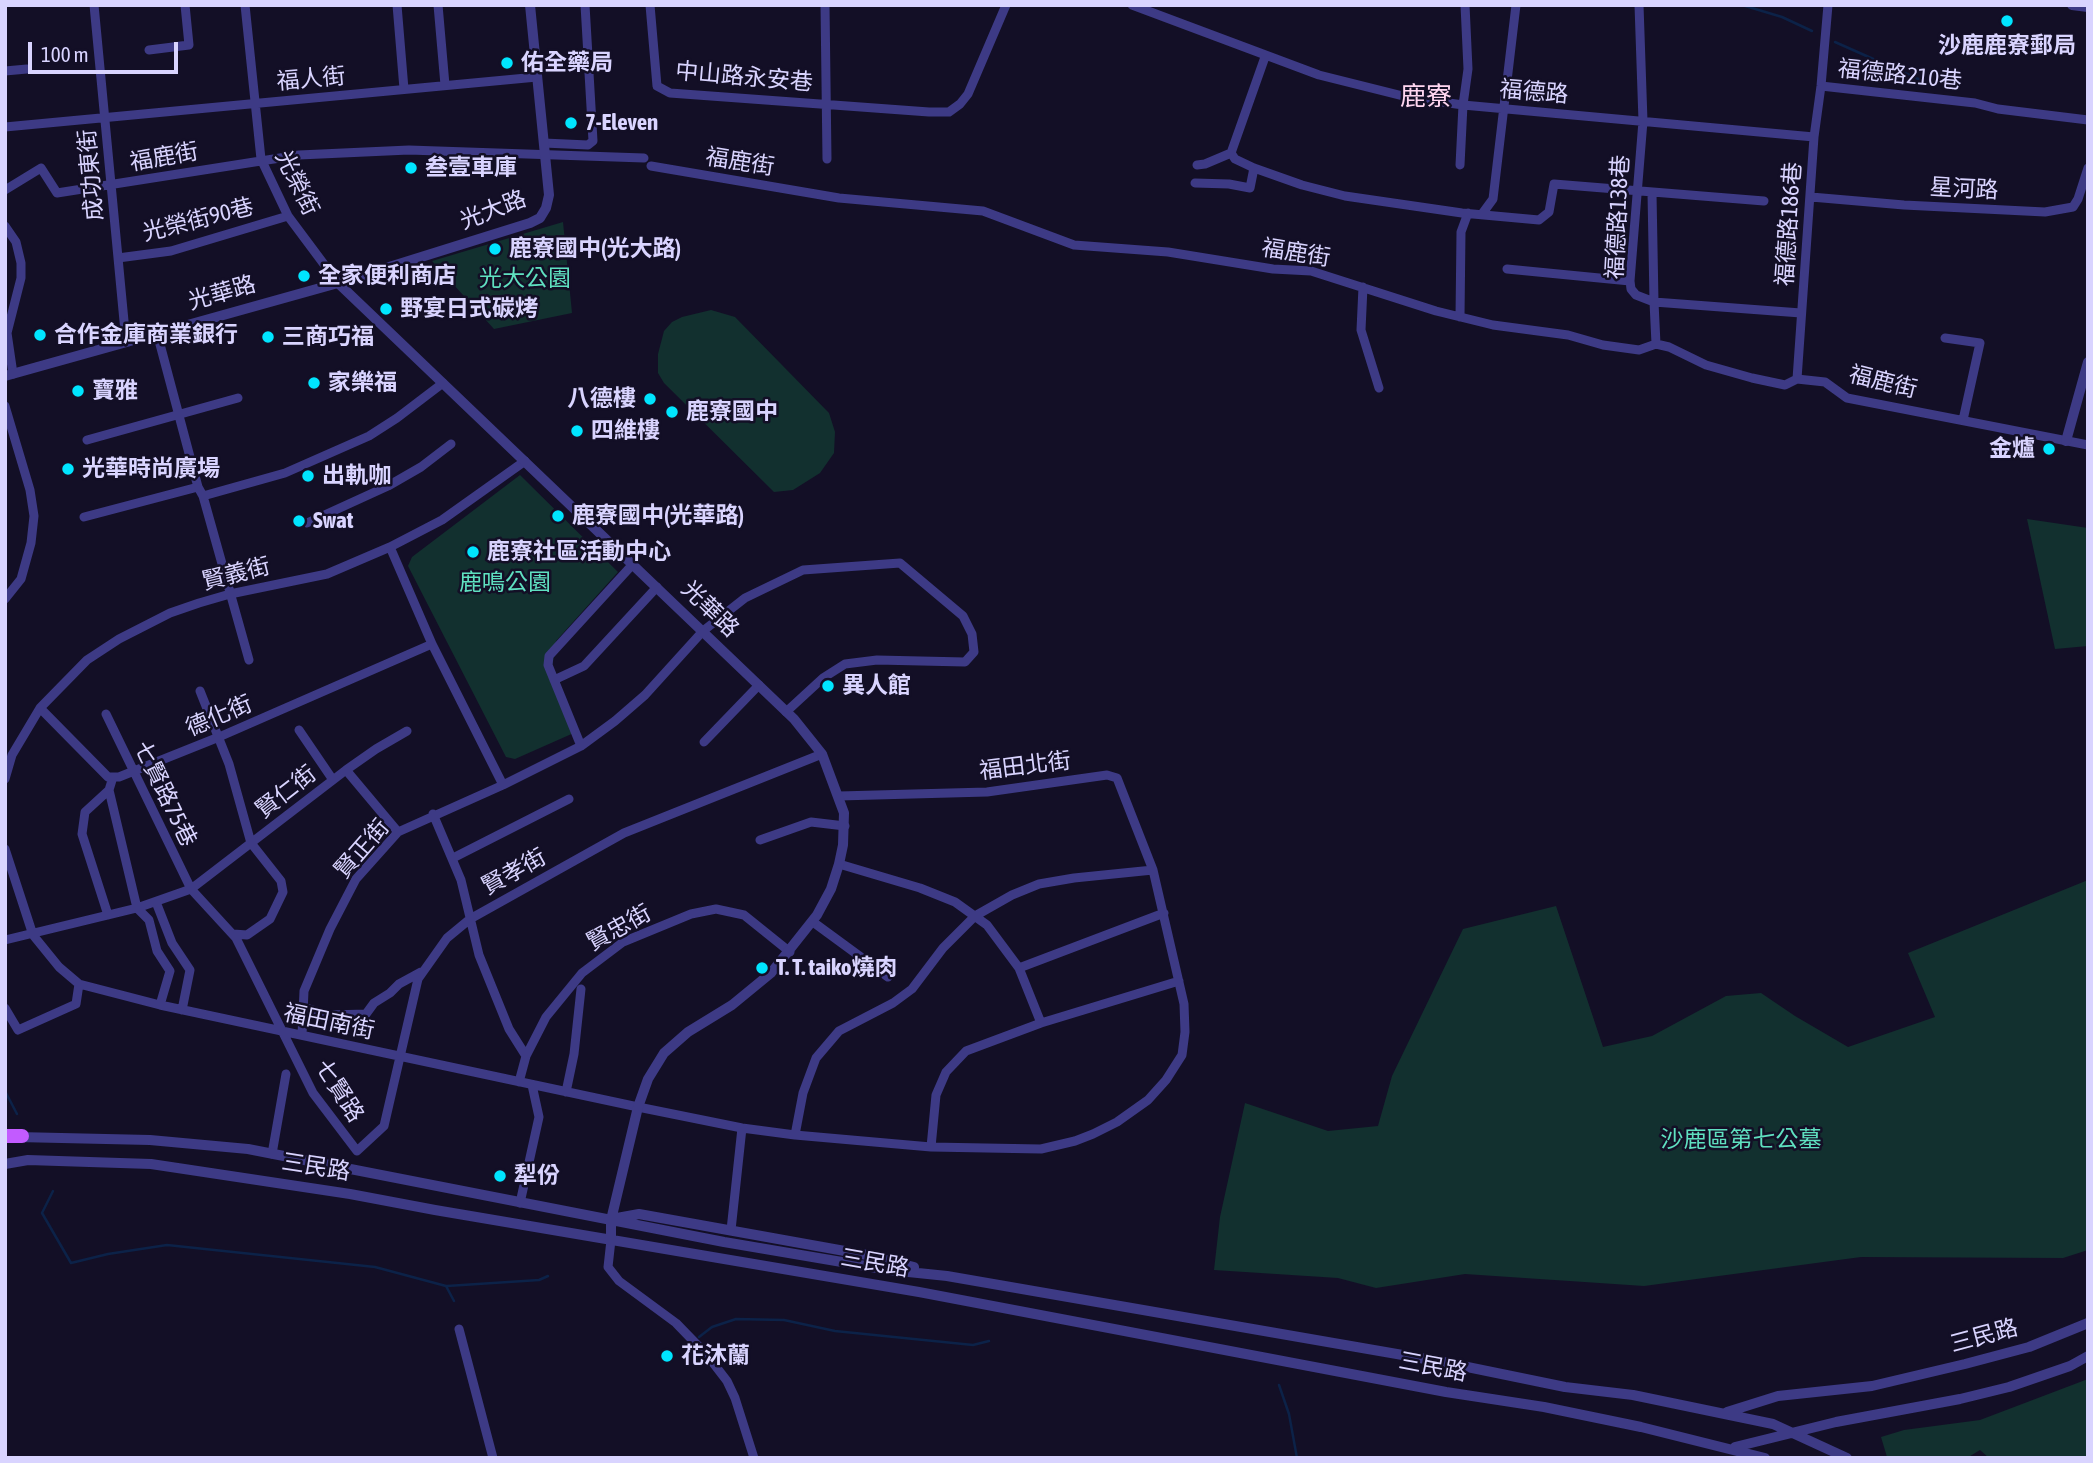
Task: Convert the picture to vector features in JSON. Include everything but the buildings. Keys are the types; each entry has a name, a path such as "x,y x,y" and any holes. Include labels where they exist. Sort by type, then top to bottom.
{"main road":[{"path":"5,1137 22,1136"}],"street":[{"name":"成功東街","path":"94,5 125,342"},
{"path":"149,50 189,45 185,5"},
{"name":"光榮街","path":"244,5 261,159 288,216 338,283"},
{"path":"397,5 404,89"},
{"path":"438,5 445,85"},
{"name":"光大路","path":"338,283 540,218 546,208 548,195 530,5"},
{"path":"544,149 588,145 593,141 585,5"},
{"name":"中山路永安巷","path":"650,5 657,86 670,93 949,112 968,94 1006,5"},
{"name":"中山路永安巷","path":"825,5 827,159"},
{"name":"福德路","path":"1132,5 1265,57 1370,90 1463,105 1814,137"},
{"path":"1460,165 1468,69 1465,5"},
{"path":"1482,214 1493,199 1516,5"},
{"name":"福德路138巷","path":"1639,5 1643,121 1630,281 1631,289 1636,295 1654,302 1656,344"},
{"path":"1814,137 1828,5"},
{"path":"2072,5 2088,7"},
{"path":"1197,164 1205,164 1231,153 1265,57"},
{"path":"5,71 27,69"},
{"name":"福人街","path":"5,127 537,77"},
{"name":"福德路210巷","path":"1821,86 1975,103 1998,109 2088,120"},
{"name":"福德路186巷","path":"1797,379 1814,137"},
{"name":"福鹿街","path":"5,190 41,167 57,193 299,155 409,149 544,149 647,162 839,198 983,211 1074,246 1168,252 1273,269 1311,271 1460,317 1639,350 1656,344 1669,347 1706,365 1752,379 1785,385 1797,379 1825,382 1847,398 1963,420"},
{"path":"1231,153 1235,159 1254,168 1302,185 1345,196 1468,214 1539,220 1549,212 1554,184 1764,201"},
{"path":"1195,183 1251,188 1254,168"},
{"name":"星河路","path":"1811,197 2045,212 2073,207 2088,168"},
{"path":"1652,193 1654,302"},
{"path":"1460,317 1461,232 1468,214"},
{"name":"光榮街90巷","path":"118,258 171,251 288,216"},
{"path":"5,226 16,242 21,263 21,278 7,333 9,375"},
{"path":"1507,269 1630,281"},
{"name":"光華路","path":"9,375 338,283 803,727 822,754 839,796 845,826 839,864 831,889 813,922 771,973 732,1005 688,1031 664,1054 648,1079 638,1107 611,1220 611,1240"},
{"path":"1363,287 1361,330 1379,388"},
{"name":"福德路186巷","path":"1654,302 1801,313"},
{"path":"157,333 249,660"},
{"path":"1945,338 1980,343 1963,420 2088,445"},
{"path":"2066,441 2088,362"},
{"path":"84,517 285,473 369,436 443,383"},
{"path":"87,440 238,398"},
{"path":"5,405 30,490 34,516 31,543 21,579 5,599"},
{"path":"307,523 387,486 421,467 452,444"},
{"name":"賢義街","path":"5,779 12,755 40,708 87,660 119,639 170,613 230,594 327,574 390,547 442,520 525,461"},
{"path":"390,547 432,644 503,785"},
{"name":"賢正街","path":"302,1035 304,991 330,929 356,879 398,832 580,747 646,695 703,631 745,598 803,570 900,563 963,616 972,634 974,652 965,662 877,660 845,664 823,678 786,712"},
{"path":"580,747 548,665 549,656 633,564"},
{"path":"554,680 584,666 657,587"},
{"name":"德化街","path":"113,777 134,773 432,644"},
{"path":"704,741 759,685"},
{"path":"201,691 229,764 251,843 281,881 283,892 270,919 247,935 233,934"},
{"path":"40,708 108,777 113,777 109,790 85,812 82,834 108,915"},
{"name":"七賢路75巷","path":"106,714 191,889"},
{"path":"299,730 333,780"},
{"name":"賢仁街","path":"191,889 346,770 407,731"},
{"name":"賢孝街","path":"356,1151 384,1126 418,979 447,938 470,919 624,833 822,754"},
{"path":"346,770 398,832"},
{"name":"福田北街","path":"638,1107 742,1128 795,1135 930,1147 1041,1149 1075,1141 1116,1122 1148,1101 1166,1080 1182,1055 1184,1004 1153,870 1117,778 1107,775 987,792 839,796"},
{"path":"109,790 137,908 149,920 157,951 170,971 160,1005"},
{"path":"453,858 569,799"},
{"path":"433,814 461,880 479,955 503,1016 526,1056"},
{"path":"760,840 811,822 845,826"},
{"path":"5,849 33,935"},
{"path":"839,864 955,902 987,925 1019,968 1041,1023"},
{"path":"795,1135 803,1093 816,1058 839,1031 893,1003 912,989 943,948 975,916 1012,895 1039,884 1153,870"},
{"path":"5,940 137,908 191,889"},
{"name":"七賢路","path":"191,889 233,934 313,1093 356,1151 352,1171"},
{"path":"156,902 172,943 190,970 182,1010"},
{"name":"賢忠街","path":"519,1082 526,1056 547,1017 582,973 623,942 691,914 716,909 744,915 790,952"},
{"path":"1019,968 1164,913"},
{"path":"813,922 888,976"},
{"name":"福田南街","path":"33,935 59,967 79,984 182,1010 638,1107"},
{"path":"303,1007 329,1015 366,1014 374,1003 399,984 424,971"},
{"path":"930,1147 936,1094 946,1072 965,1051 1041,1023 1179,981"},
{"path":"5,1008 18,1030 76,1003 79,984"},
{"path":"566,1092 574,1054 581,989"},
{"path":"272,1154 286,1074"},
{"path":"520,1203 539,1117 532,1085"},
{"path":"731,1230 742,1128"},
{"name":"三民路","path":"22,1136 248,1149 724,1242 1090,1300 1724,1413 1773,1424 1847,1458"},
{"path":"88,1138 90,1162"},
{"name":"三民路","path":"5,1164 28,1160 151,1164 350,1194 763,1264 1446,1392 1544,1407 1732,1448 1765,1458"},
{"path":"350,1194 352,1171"},
{"name":"三民路","path":"611,1220 639,1214 867,1255 947,1276"},
{"path":"611,1240 608,1267 619,1281 676,1323 707,1355 727,1381 754,1458"},
{"path":"1087,1323 1090,1300"},
{"name":"三民路","path":"1724,1413 1778,1396 1872,1386 1952,1367 2029,1347 2088,1323"},
{"path":"459,1329 493,1458"},
{"name":"三民路","path":"1732,1448 1794,1432 2009,1387 2070,1366 2088,1356"}],"green space":[{"name":"光大公園","path":"563,222 572,313 494,329 432,261"},
{"path":"711,310 735,317 829,413 835,432 834,453 820,473 793,490 774,492 664,383 658,373 658,354 664,331 672,322 682,317"},
{"name":"鹿鳴公園","path":"520,475 618,572 556,641 552,669 576,732 515,759 506,757 408,566 412,557"},
{"path":"2027,519 2088,528 2088,646 2055,649"},
{"name":"沙鹿區第七公墓","path":"2088,880 2088,1250 2063,1258 1861,1257 1644,1286 1465,1274 1376,1288 1338,1278 1214,1270 1220,1217 1245,1103 1328,1131 1378,1126 1392,1076 1463,929 1556,906 1603,1047 1652,1036 1726,996 1761,993 1848,1047 1935,1017 1908,953"},
{"path":"2088,1379 2088,1458 1989,1458 1980,1450 1967,1458 1887,1457 1881,1437 1904,1430 1980,1420"}],"waterway":[{"path":"1742,5 1782,17 1812,31"},
{"path":"1835,42 1934,86"},
{"path":"5,1091 17,1114"},
{"path":"53,1191 42,1213 71,1263 167,1245 375,1267 446,1286 454,1301"},
{"path":"447,1286 539,1280 548,1276"},
{"path":"699,1337 712,1327 736,1319 784,1320 835,1331 973,1345 989,1341"},
{"path":"1279,1385 1289,1414 1297,1458"}],"place":[{"name":"沙鹿鹿寮郵局","path":"2007,21"},
{"name":"佑全藥局","path":"507,63"},
{"name":"7-Eleven","path":"571,123"},
{"name":"叁壹車庫","path":"411,168"},
{"name":"鹿寮國中(光大路)","path":"495,249"},
{"name":"全家便利商店","path":"304,276"},
{"name":"野宴日式碳烤","path":"386,309"},
{"name":"合作金庫商業銀行","path":"40,335"},
{"name":"三商巧福","path":"268,337"},
{"name":"家樂福","path":"314,383"},
{"name":"寶雅","path":"78,391"},
{"name":"八德樓","path":"650,399"},
{"name":"鹿寮國中","path":"672,412"},
{"name":"四維樓","path":"577,431"},
{"name":"金爐","path":"2049,449"},
{"name":"光華時尚廣場","path":"68,469"},
{"name":"出軌咖","path":"308,476"},
{"name":"鹿寮國中(光華路)","path":"558,516"},
{"name":"Swat","path":"299,521"},
{"name":"鹿寮社區活動中心","path":"473,552"},
{"name":"異人館","path":"828,686"},
{"name":"T. T. taiko燒肉","path":"762,968"},
{"name":"犁份","path":"500,1176"},
{"name":"花沐蘭","path":"667,1356"}],"district":[{"name":"鹿寮","path":"1426,97"}]}
